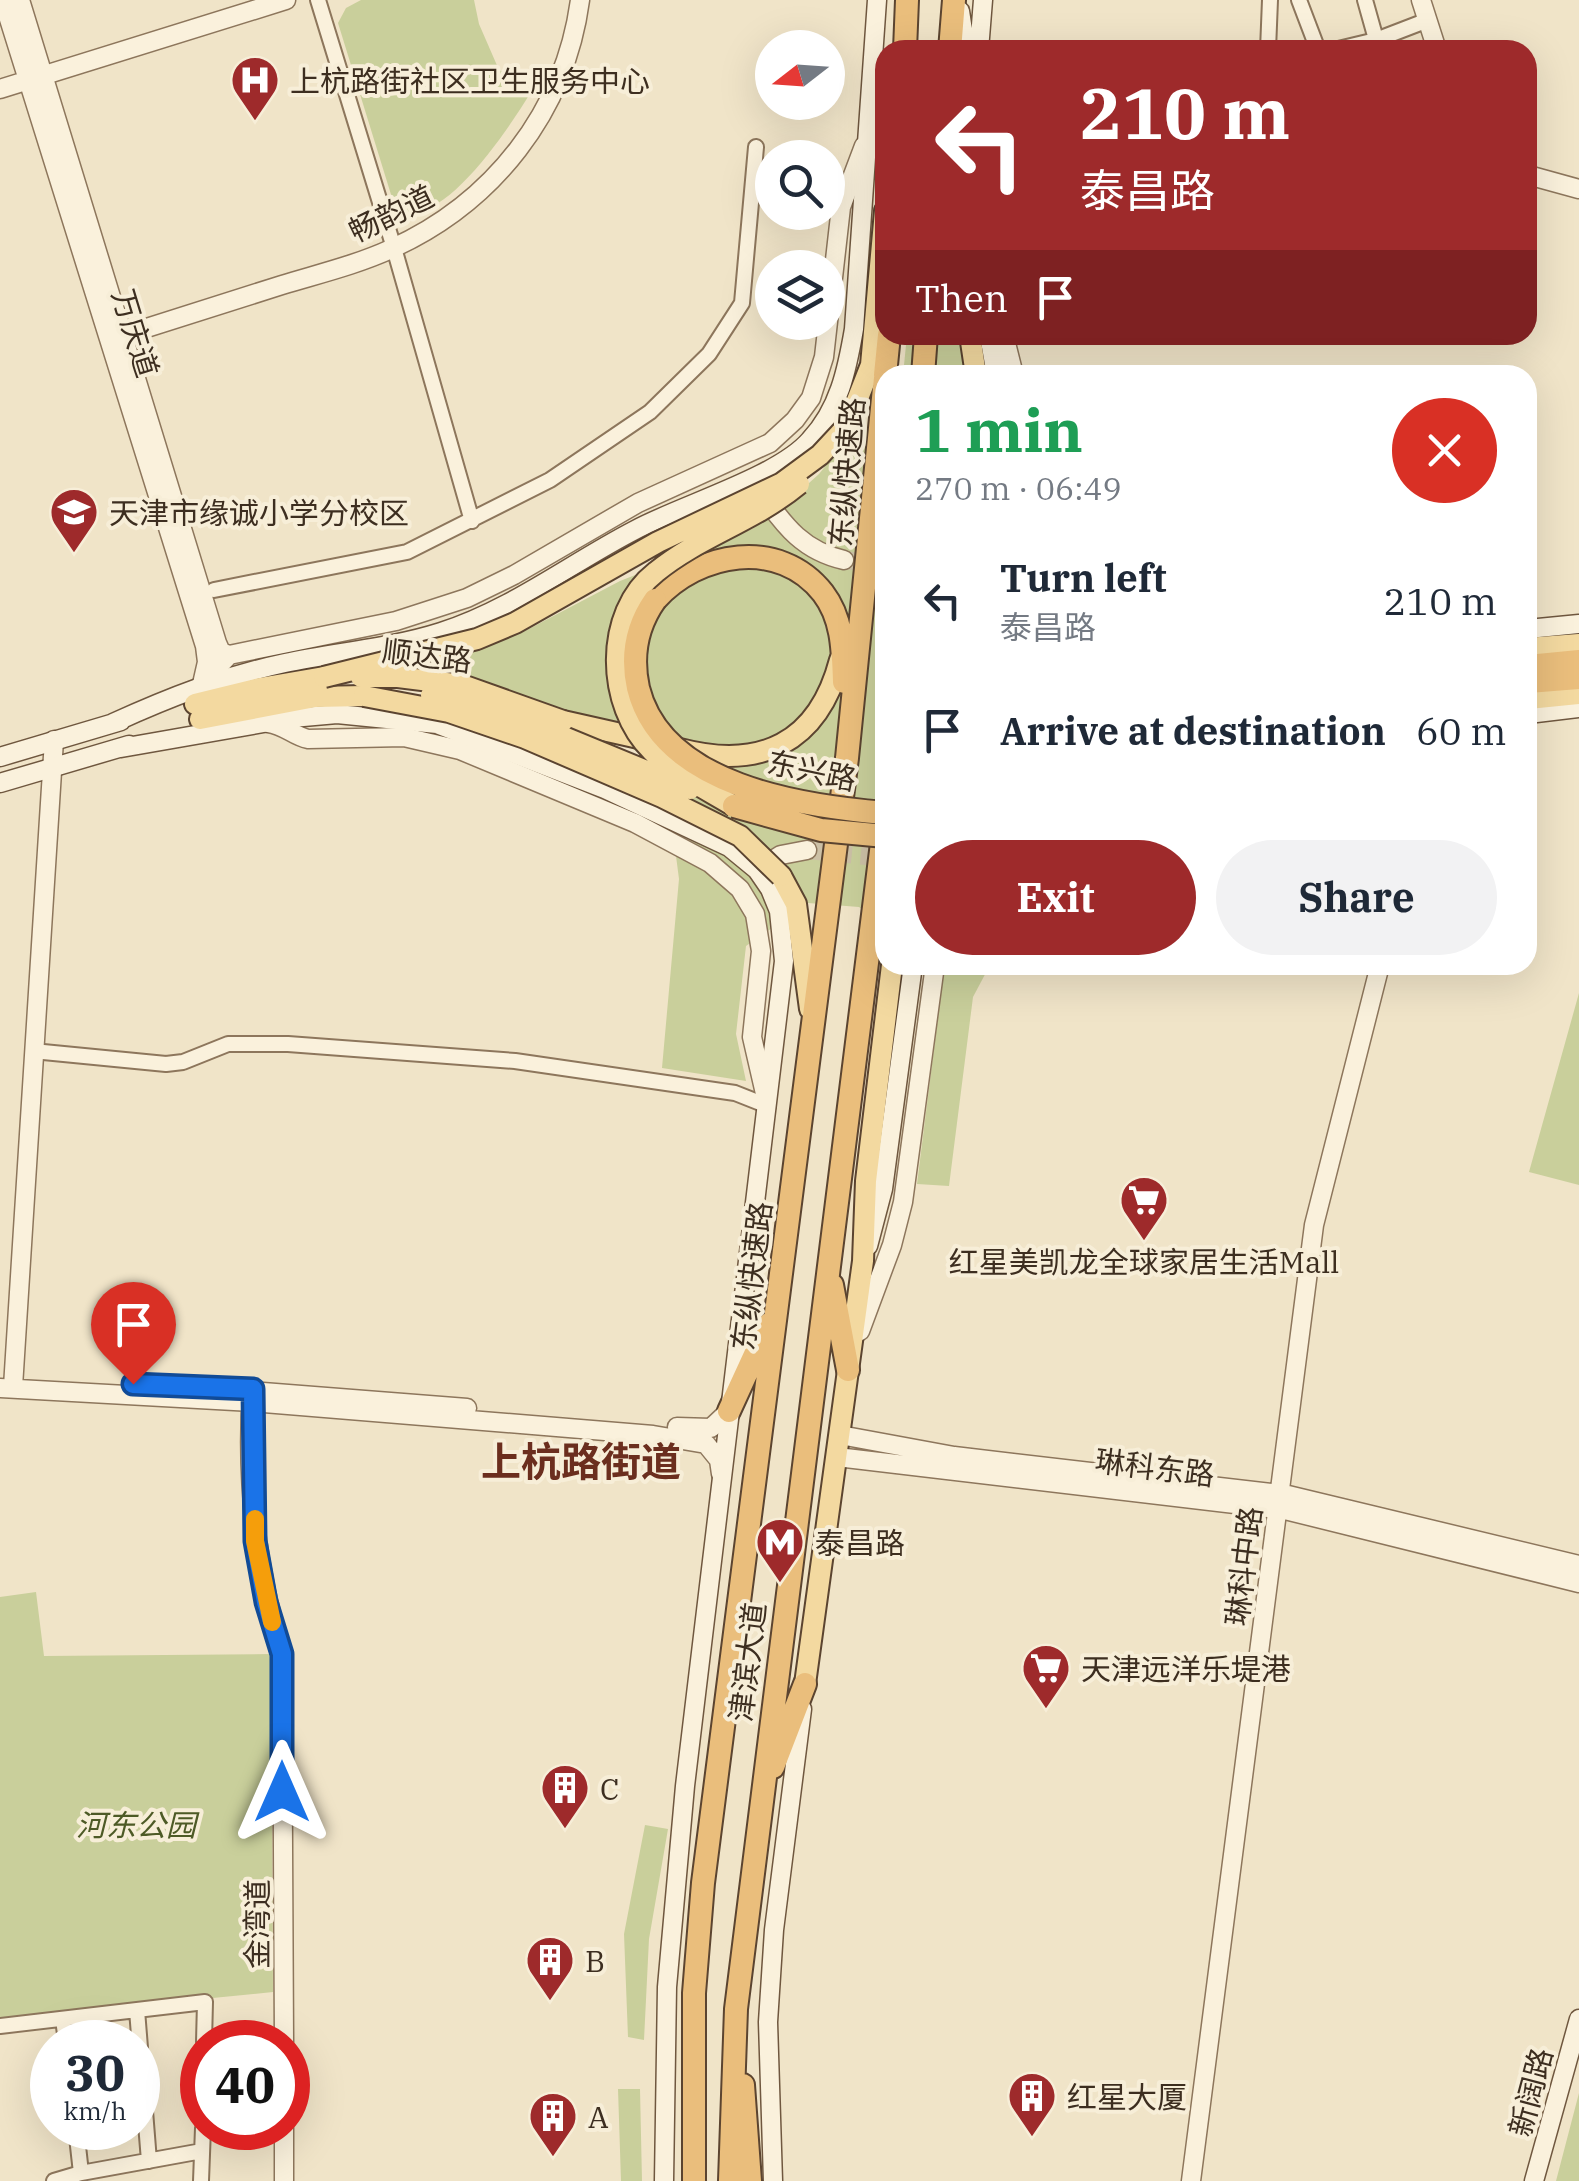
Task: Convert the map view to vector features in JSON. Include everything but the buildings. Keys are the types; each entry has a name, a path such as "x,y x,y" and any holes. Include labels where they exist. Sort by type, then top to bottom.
{"highway":[{"path":"905,40 907,0"},
{"path":"951,40 956,0"},
{"name":"东纵快速路","path":"694,2181 694,1992 703,1882 847,758 875,477"},
{"name":"东兴路","path":"843,644 839,624 824,594 806,576 771,560 738,556 716,559 681,575 655,600 636,637 634,662 649,720 677,750 728,781 822,806 875,814"},
{"path":"843,644 847,758"},
{"path":"1537,665 1579,661"},
{"path":"1537,681 1579,678"},
{"name":"东兴路","path":"734,806 821,830 875,835"},
{"path":"848,1370 828,1262 875,894"},
{"name":"津滨大道","path":"736,2009 828,1262"},
{"path":"730,1412 778,1303"},
{"path":"760,1798 806,1684"},
{"path":"730,2181 736,2009"},
{"path":"736,2009 750,2181"}],"main road":[{"path":"734,806 677,772 650,750 636,731 620,693 616,664 619,635 628,611 652,574 694,546 779,500 821,463 847,426 871,365 875,321"},
{"path":"324,677 477,639 515,623 658,542 782,483 820,455 847,426"},
{"name":"顺达路","path":"199,702 324,677 398,677 462,685 564,721 704,755 734,758 763,752 795,736 818,713 835,679 843,644"},
{"path":"1537,647 1579,644"},
{"name":"顺达路","path":"199,702 401,692 467,701 734,806"},
{"path":"1537,698 1579,694"},
{"path":"364,696 450,712 524,738 662,796 740,836 781,876 796,904 812,1028"},
{"path":"806,1684 863,1261 866,1182 891,975"}],"street":[{"name":"万庆道","path":"3,0 35,78 216,643 221,652 229,655"},
{"name":"万庆道","path":"20,0 35,78"},
{"path":"0,88 286,0"},
{"path":"318,0 472,522"},
{"name":"畅韵道","path":"116,338 394,248 454,214 487,188 518,154 543,114 563,72 580,0"},
{"path":"199,702 284,663 429,635 516,598 631,532 751,478 808,443 832,411 846,374 860,268 877,0"},
{"path":"956,0 964,40"},
{"path":"980,40 983,0"},
{"path":"1268,40 1270,0"},
{"path":"1299,0 1314,40"},
{"path":"1364,0 1376,40"},
{"path":"1422,0 1434,40"},
{"path":"1388,40 1428,20"},
{"path":"199,702 229,655 396,622 467,598 514,576 638,503 770,443 811,398 824,358 841,208 868,136"},
{"path":"214,590 407,552 550,480 650,412 709,354 742,303 755,158"},
{"path":"1537,177 1579,189"},
{"name":"万庆道","path":"116,338 205,646 207,662 199,702"},
{"path":"751,478 781,522 806,546 844,560"},
{"path":"1537,628 1579,624"},
{"path":"429,635 437,724"},
{"name":"顺达路","path":"0,757 199,702"},
{"name":"顺达路","path":"0,783 121,748 199,702"},
{"path":"1537,713 1579,708"},
{"path":"121,748 258,722 336,714 437,724 606,789 728,847 757,870 778,911 784,961 685,1786 667,1986 664,2181"},
{"path":"258,722 283,725 308,740 404,737 460,750 635,823 710,863 740,889 754,914 761,951 752,1038 768,1106"},
{"path":"54,740 7,1383 252,1395 703,1430 720,1423 730,1412"},
{"path":"757,870 781,855 806,850"},
{"path":"863,1261 883,1189 911,975"},
{"path":"848,1370 903,1202 934,975"},
{"name":"琳科中路","path":"1195,2181 1320,1222 1381,975"},
{"path":"33,1051 166,1064 184,1062 228,1044 288,1044 516,1060 734,1092 768,1106"},
{"path":"252,1395 697,1441 714,1450 722,1478"},
{"name":"金湾道","path":"252,1395 255,1541 266,1602 282,1654 284,2020"},
{"name":"琳科东路","path":"840,1434 954,1456 1283,1502 1579,1565"},
{"name":"琳科东路","path":"837,1458 1283,1502 1579,1584"},
{"name":"津滨大道","path":"772,2181 768,2022 806,1684"},
{"path":"0,2026 205,2002 205,2020"},
{"path":"137,2010 149,2161"},
{"name":"新阔路","path":"1534,2181 1579,2018"},
{"path":"78,2150 81,2172"},
{"path":"284,2150 284,2181"},
{"path":"54,2181 81,2172 124,2173 149,2161 202,2152 202,2181"}],"green space":[{"path":"361,0 474,0 479,24 499,70 522,80 540,76 476,169 431,207 410,212 393,201 338,23 346,8"},
{"path":"906,345 964,345 968,365 904,365"},
{"path":"860,423 875,442 875,919 859,907 808,903 746,946 736,1034 746,1081 662,1068 679,879 664,764 537,703 415,669 523,632 620,581 752,529 819,474"},
{"path":"943,975 985,975 973,997 949,1186 917,1184"},
{"path":"1579,993 1579,1185 1529,1172"},
{"name":"河东公园","path":"36,1592 44,1656 271,1654 273,1992 0,2019 0,1597"},
{"path":"645,1825 668,1829 649,1939 644,2040 628,2037 624,1934"},
{"path":"618,2089 640,2089 642,2181 621,2181"},
{"path":"1579,2093 1579,2181 1556,2181"}],"tunnel":[{"path":"844,560 875,564"},
{"path":"807,850 875,857"}],"slow traffic":[{"path":"255,1519 255,1541 272,1622"}],"place":[{"name":"上杭路街社区卫生服务中心","path":"255,122"},
{"name":"天津市缘诚小学分校区","path":"74,554"},
{"name":"红星美凯龙全球家居生活Mall","path":"1144,1242"},
{"name":"泰昌路","path":"780,1584"},
{"name":"天津远洋乐堤港","path":"1046,1710"},
{"name":"C","path":"565,1830"},
{"name":"B","path":"550,2002"},
{"name":"红星大厦","path":"1032,2138"},
{"name":"A","path":"553,2158"}],"district":[{"name":"上杭路街道","path":"581,1461"}],"route":[{"path":"133,1384 253,1389 255,1541 266,1602 282,1654 282,1792"}]}
